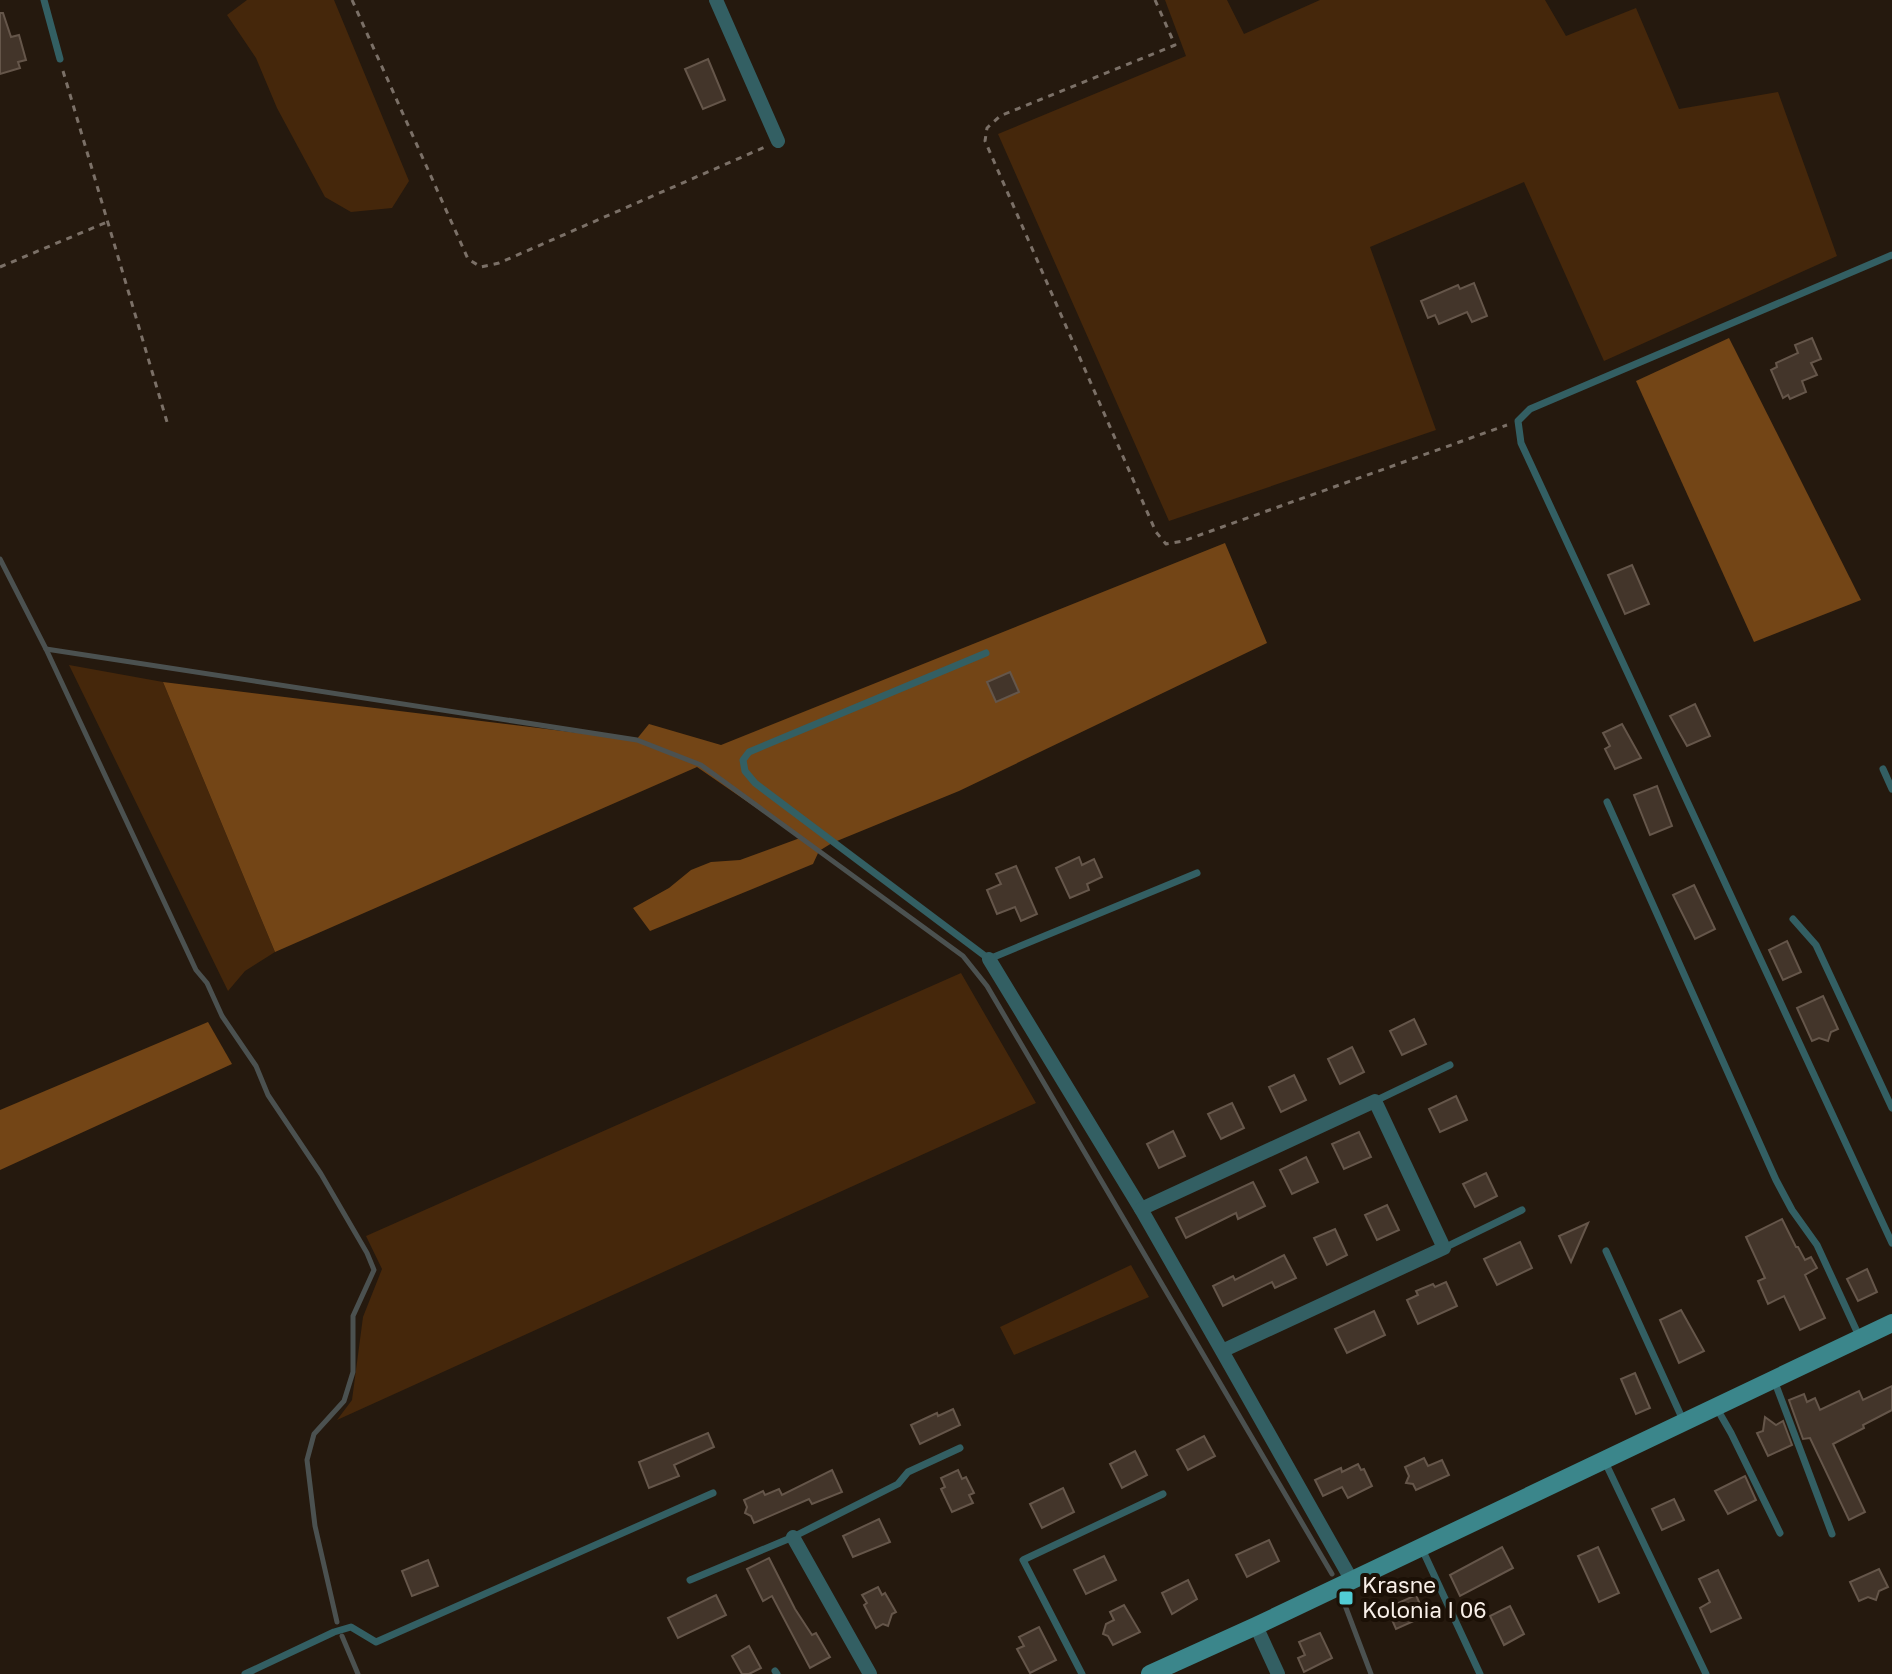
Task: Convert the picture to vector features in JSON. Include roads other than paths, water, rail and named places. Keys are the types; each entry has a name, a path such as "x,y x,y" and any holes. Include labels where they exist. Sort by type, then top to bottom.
{"street":[{"path":"716,0 778,141"},
{"path":"989,959 1141,1209 1351,1579"},
{"path":"1141,1209 1375,1101 1444,1248 1222,1351"},
{"path":"1150,1674 1892,1323"},
{"path":"793,1537 870,1674"},
{"path":"1256,1626 1278,1674"}],"lane":[{"path":"44,0 60,59"},
{"path":"1892,255 1530,409 1518,421 1521,443 1892,1243"},
{"path":"986,653 749,752 743,760 745,771 755,783 989,959 1197,873"},
{"path":"1883,769 1892,789"},
{"path":"1607,802 1776,1180 1792,1210 1817,1245 1860,1338"},
{"path":"1793,919 1816,945 1892,1108"},
{"path":"1375,1101 1450,1065"},
{"path":"1444,1248 1522,1210"},
{"path":"1606,1251 1684,1422"},
{"path":"1774,1380 1832,1534"},
{"path":"1716,1407 1780,1533"},
{"path":"690,1580 793,1537 898,1484 908,1472 960,1448"},
{"path":"1605,1460 1706,1674"},
{"path":"245,1674 351,1627 376,1642 713,1493"},
{"path":"1082,1674 1023,1560 1163,1494"},
{"path":"1420,1547 1480,1674"}],"waterway":[{"path":"0,559 46,649 196,970 207,983 222,1016 256,1066 268,1095 321,1174 374,1270 353,1316 353,1372 344,1401 314,1434 307,1460 315,1526 337,1622"},
{"path":"46,649 637,740 701,765 963,956 987,986 1332,1574"},
{"path":"1343,1600 1371,1674"},
{"path":"342,1636 358,1674"}],"place":[{"name":"Krasne Kolonia I 06","path":"1346,1598"}]}
